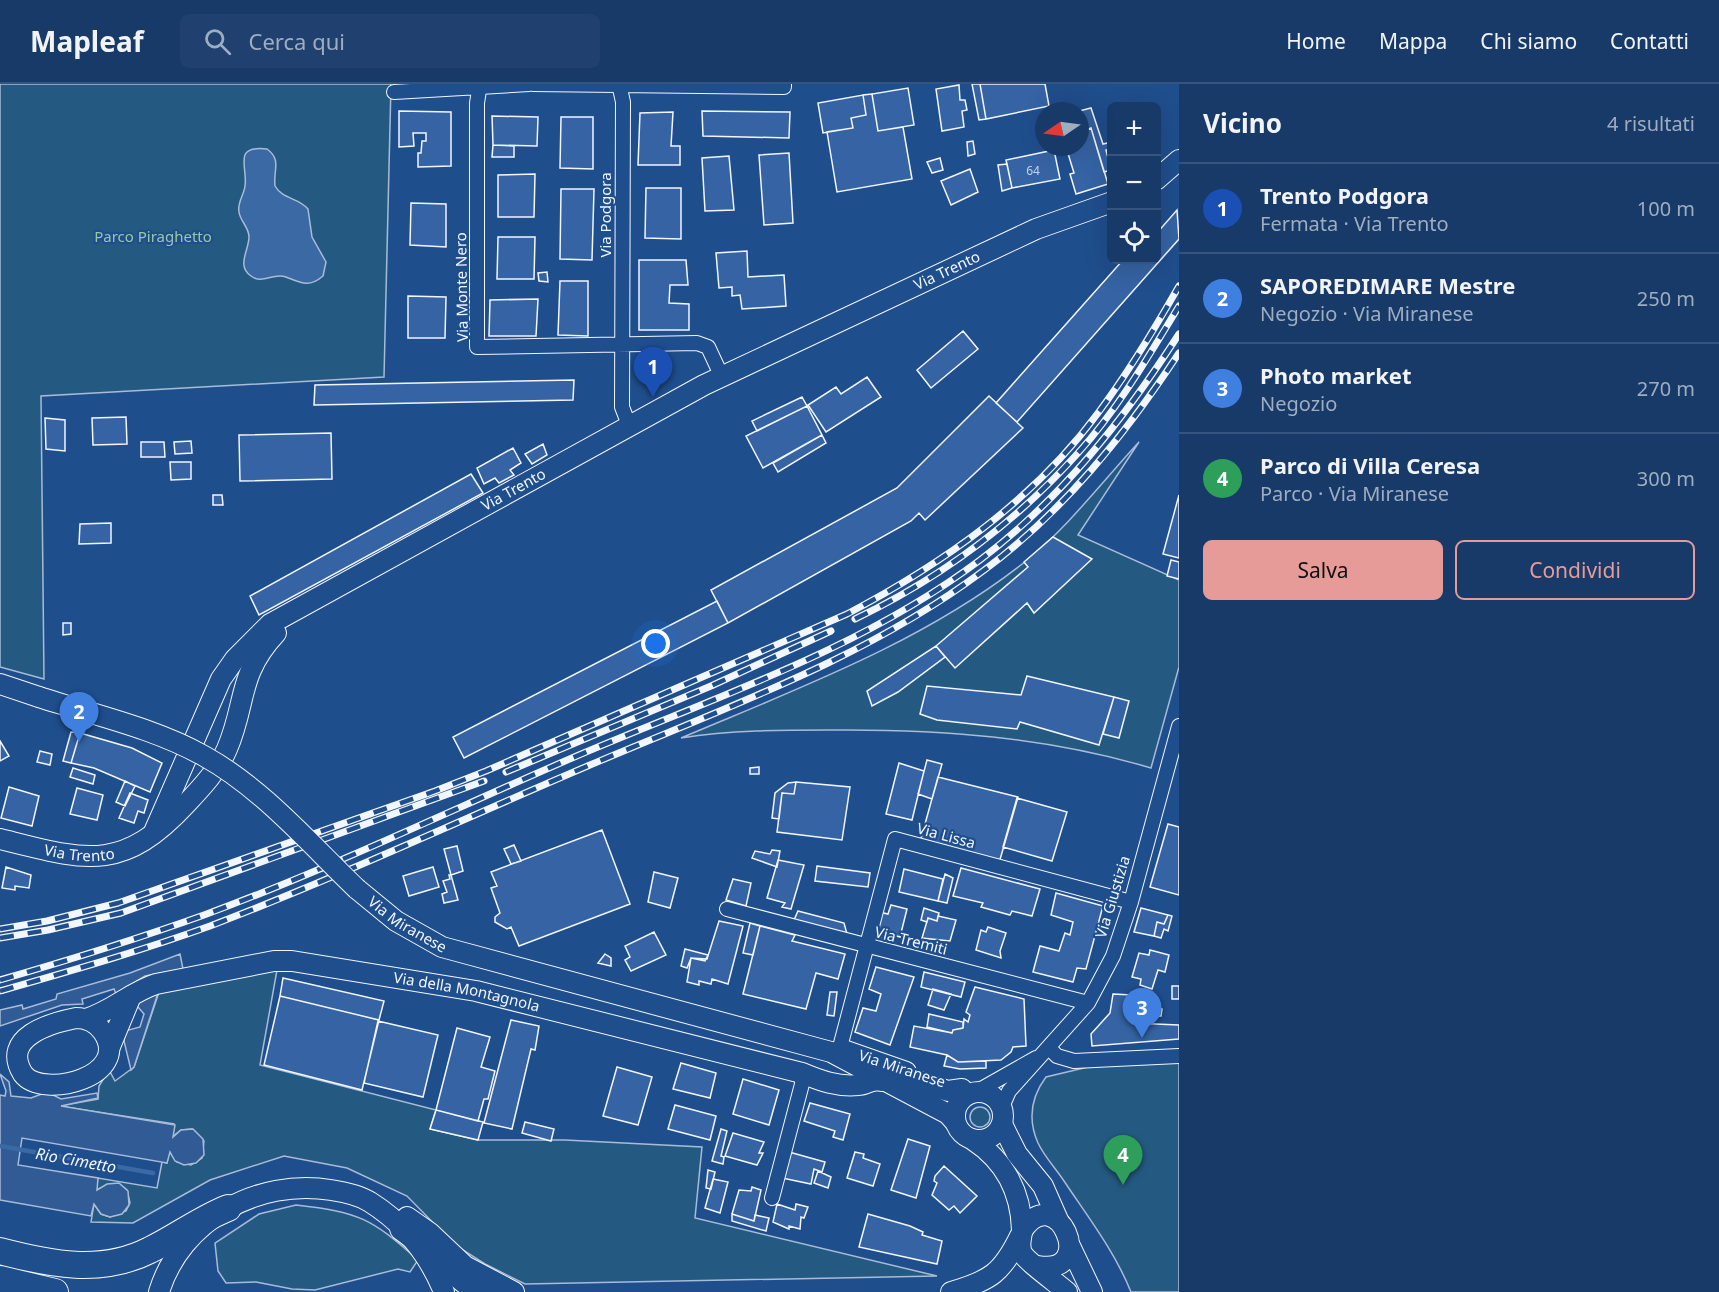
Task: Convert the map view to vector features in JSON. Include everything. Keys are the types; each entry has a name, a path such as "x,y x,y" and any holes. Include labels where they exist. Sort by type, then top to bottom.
{"highway":[{"path":"0,1251 47,1263 85,1266 116,1262 149,1251 200,1220 228,1208"},
{"path":"403,1228 428,1246 463,1280 481,1292"},
{"path":"0,1279 55,1292"}],"street":[{"path":"394,92 479,85 531,84 784,85"},
{"name":"Via Podgora","path":"620,84 623,102 622,407 629,425"},
{"name":"Via Monte Nero","path":"479,85 477,103 477,347 621,346"},
{"path":"1161,176 1179,160"},
{"name":"Via Trento","path":"154,832 221,679 251,641 270,624 629,425 722,377 1036,229 1107,204"},
{"path":"621,346 697,344 708,347 722,377"},
{"name":"Via Trento","path":"0,839 54,852 99,856 128,850 154,832 177,814 209,779 227,750 249,669 261,649 306,605"},
{"name":"Via Miranese","path":"0,684 155,734 203,756 251,789 357,889 396,921 442,947 840,1060 948,1114 955,1122"},
{"name":"Via Giustizia","path":"1002,1115 1009,1091 1088,1003 1113,956 1131,902 1179,726"},
{"name":"Via Lissa","path":"840,1060 864,946 895,839 1131,902"},
{"name":"Via Tremiti","path":"727,909 1088,1003"},
{"name":"Via della Montagnola","path":"86,1019 101,1015 131,996 156,984 274,961 292,961 476,990 802,1073"},
{"path":"27,1033 9,1062 24,1077 38,1084 83,1079 100,1070 131,996"},
{"path":"0,1049 27,1033 58,1022 86,1019 100,1028 109,1049"},
{"path":"1049,1048 1058,1056 1074,1061 1179,1056"},
{"name":"Via Miranese","path":"840,1060 862,1056 970,1091"},
{"name":"Via Giustizia","path":"970,1091 1038,1057"},
{"path":"802,1073 840,1060"},
{"path":"802,1073 830,1084 859,1085 872,1080 881,1081"},
{"path":"772,1198 802,1083 802,1073"},
{"path":"1070,1246 1061,1262 1050,1267 1031,1263 1021,1252 1015,1188 983,1146 960,1132 955,1122 957,1106 970,1091 991,1095 1002,1115 1017,1154 1043,1186 1058,1221 1070,1236 1070,1246 1092,1292"},
{"path":"973,1140 984,1140 993,1136 1002,1115"},
{"path":"159,1292 171,1264 186,1242 205,1223 228,1208 273,1191 298,1188 344,1192 404,1215 430,1233 465,1266 514,1292"},
{"path":"369,1201 403,1228 422,1248 444,1292"},
{"path":"951,1292 979,1284 996,1274 1008,1260 1021,1234 1036,1218 1047,1217 1058,1221"},
{"path":"1038,1266 1067,1292"}],"green space":[{"name":"Parco Piraghetto","path":"0,84 391,84 384,377 41,396 44,679 0,667"},
{"path":"1139,442 1078,535 1179,580 1179,667 1151,768 1112,757 1033,742 953,733 775,730 718,733 681,738 860,661 946,616 987,590 1026,561 1056,534"},
{"path":"277,970 260,1065 436,1110 430,1129 478,1140 565,1140 702,1147 695,1218 937,1276 525,1284 485,1264 455,1245 407,1196 347,1168 284,1156 210,1180 133,1223 91,1222 94,1204 101,1214 110,1217 126,1211 130,1203 127,1190 119,1185 112,1184 96,1190 98,1178 157,1188 162,1162 167,1163 169,1151 177,1162 191,1165 202,1158 204,1141 192,1129 181,1130 172,1137 174,1124 59,1106 98,1099 99,1086 109,1070 115,1081 134,1067 159,992"},
{"path":"1179,1062 1179,1292 1131,1292 1125,1277 1100,1235 1038,1143 1032,1117 1034,1101 1046,1077 1088,1067"},
{"path":"980,1107 987,1110 990,1117 987,1124 980,1127 973,1124 970,1117 973,1110"},
{"path":"296,1205 350,1214 363,1219 388,1235 418,1260 410,1272 398,1269 315,1290 292,1289 256,1282 226,1283 218,1271 215,1243 259,1214"}],"shaded area":[{"path":"267,149 276,161 275,186 278,191 300,202 308,209 312,237 326,262 323,276 313,282 301,282 281,276 255,278 244,268 249,237 239,209 245,186 244,159 249,150"},
{"path":"180,954 183,969 145,976 116,994 114,989 82,999 83,1004 62,1005 0,1026 0,1010 22,1005 23,1009 56,999 57,994 130,973"},
{"path":"158,993 134,1067 131,1070 124,1041 125,1031 140,1027 144,1014 138,1007 135,1008 138,1003"},
{"path":"0,1074 9,1082 11,1096 31,1098 47,1092 61,1099 97,1093 98,1098 61,1106 175,1125 173,1137 181,1130 193,1129 203,1139 204,1155 196,1163 184,1165 175,1161 170,1152 167,1163 22,1138 18,1165 98,1178 97,1190 107,1184 119,1183 128,1191 129,1205 122,1214 110,1217 101,1214 94,1204 91,1216 0,1200 0,1095 5,1096 6,1091"}],"building":[{"path":"972,84 980,84 986,119 979,120"},
{"path":"980,84 1045,84 1048,102 1035,102 1035,109 986,119"},
{"path":"959,85 960,100 965,100 967,110 962,111 964,127 942,131 936,89"},
{"path":"908,88 914,125 878,131 872,94"},
{"path":"872,94 878,131 903,127 912,179 837,192 827,132 853,128 851,118 866,115 863,95"},
{"path":"863,95 866,115 851,118 853,128 823,133 818,103"},
{"path":"1089,108 1091,108 1103,144 1107,143 1107,171 1104,172 1091,128 1089,129"},
{"path":"399,111 451,112 451,166 418,167 418,153 421,153 422,141 426,141 426,133 413,133 414,146 399,147"},
{"path":"702,111 790,112 789,138 703,136"},
{"path":"673,112 671,146 680,146 680,165 638,165 640,113"},
{"path":"492,116 538,117 537,146 493,145"},
{"path":"561,117 593,117 593,169 560,168"},
{"path":"1091,128 1107,184 1076,194 1070,174 1074,173 1069,156 1089,156 1089,129"},
{"path":"973,141 975,154 968,156 967,142"},
{"path":"493,145 514,146 514,157 492,157"},
{"path":"789,153 793,223 764,225 759,155"},
{"path":"1035,154 1035,156 1055,156 1060,179 1012,188 1006,160"},
{"path":"729,156 734,210 705,211 702,158"},
{"path":"940,158 943,170 932,173 927,162"},
{"path":"1007,164 1012,188 1002,191 998,165"},
{"path":"970,169 978,192 951,205 941,181"},
{"path":"535,174 534,217 498,217 498,175"},
{"path":"646,188 681,188 681,239 645,238"},
{"path":"561,189 594,189 592,260 560,259"},
{"path":"411,203 446,204 446,247 410,245"},
{"path":"1177,210 1179,239 1161,259 1161,228"},
{"path":"498,237 535,237 534,279 497,279"},
{"path":"747,251 748,277 784,275 786,306 742,309 740,295 732,296 732,287 719,288 716,253"},
{"path":"639,260 686,260 688,285 670,285 669,303 689,304 689,330 639,330"},
{"path":"1119,264 1157,264 1017,422 996,403"},
{"path":"547,272 548,282 539,281 538,273"},
{"path":"560,281 588,281 588,336 558,335"},
{"path":"408,296 446,297 445,338 408,338"},
{"path":"538,299 536,336 489,336 490,300"},
{"path":"963,331 978,349 931,388 917,370"},
{"path":"867,377 881,397 826,432 808,405 836,387 841,394"},
{"path":"574,380 573,400 314,405 315,385"},
{"path":"989,396 1023,428 925,520 919,513 911,521 728,623 711,590 897,488"},
{"path":"802,397 807,406 757,431 752,421"},
{"path":"807,406 822,435 763,468 746,436"},
{"path":"126,417 127,444 93,445 92,418"},
{"path":"45,418 65,420 65,451 46,449"},
{"path":"331,433 332,479 240,481 239,435"},
{"path":"822,435 826,443 778,472 773,463"},
{"path":"191,441 192,453 175,454 174,442"},
{"path":"141,442 164,442 165,457 141,457"},
{"path":"543,444 547,455 532,464 525,454"},
{"path":"513,448 521,463 510,470 514,475 499,483 495,478 484,484 477,468"},
{"path":"170,462 191,462 191,479 171,480"},
{"path":"471,474 483,493 259,615 250,596"},
{"path":"213,495 222,495 223,505 213,505"},
{"path":"1179,495 1179,558 1163,554"},
{"path":"111,523 111,543 79,544 80,524"},
{"path":"1053,537 1092,559 1034,613 1027,603 955,668 936,646 1028,567 1024,562"},
{"path":"1171,560 1179,562 1179,579 1167,576"},
{"path":"717,601 728,623 464,758 453,737"},
{"path":"63,623 71,623 71,634 63,635"},
{"path":"936,646 945,657 898,692 872,706 867,691"},
{"path":"1027,676 1114,697 1099,745 1020,722 1017,729 937,720 920,714 927,686 1021,695"},
{"path":"1114,697 1129,701 1119,738 1103,734"},
{"path":"71,732 80,733 71,763 63,761"},
{"path":"80,733 132,748 162,763 150,792 94,768 71,763"},
{"path":"0,741 9,756 0,761"},
{"path":"40,751 52,754 50,765 37,762"},
{"path":"927,760 942,764 932,799 918,794"},
{"path":"899,763 924,771 912,820 886,814"},
{"path":"759,767 759,774 750,774 750,768"},
{"path":"73,768 95,775 93,784 70,777"},
{"path":"938,777 1018,797 999,863 920,842"},
{"path":"125,781 135,786 125,806 116,802"},
{"path":"796,782 850,787 842,840 777,832 782,793 794,794"},
{"path":"796,782 794,794 782,793 779,819 772,818 775,793 788,783"},
{"path":"9,787 39,796 32,826 1,818"},
{"path":"77,788 103,795 97,820 70,814"},
{"path":"130,793 148,800 144,813 138,811 134,823 119,818"},
{"path":"1017,798 1067,812 1052,861 1003,847"},
{"path":"1168,824 1179,827 1179,895 1150,887"},
{"path":"602,830 630,904 519,946 511,927 507,929 495,922 495,917 500,913 491,888 497,886 491,872"},
{"path":"514,845 521,861 511,864 504,849"},
{"path":"457,846 463,871 451,875 444,849"},
{"path":"772,850 780,851 777,867 752,858 755,851 770,854"},
{"path":"778,860 804,865 791,909 782,907 785,903 767,898"},
{"path":"817,866 870,873 868,887 815,881"},
{"path":"6,867 31,875 29,888 15,886 15,890 2,888"},
{"path":"433,867 439,887 409,896 403,876"},
{"path":"961,868 1040,889 1032,916 1012,911 1010,915 981,907 983,903 953,896"},
{"path":"904,869 943,879 938,901 899,892"},
{"path":"654,872 678,878 670,908 648,902"},
{"path":"945,874 953,878 947,903 938,901"},
{"path":"449,875 451,875 458,900 444,903 442,894 447,892 443,881 450,879"},
{"path":"733,879 751,883 746,906 726,900"},
{"path":"1056,893 1103,906 1086,969 1077,968 1073,982 1033,972 1040,946 1059,951 1065,933 1070,935 1073,922 1051,915"},
{"path":"891,905 907,909 900,937 890,934 888,939 873,935 879,912 888,914"},
{"path":"924,908 939,913 937,921 928,918 927,922 921,920"},
{"path":"1141,908 1168,915 1164,924 1157,922 1154,936 1134,932"},
{"path":"798,911 844,923 847,934 794,920"},
{"path":"1168,915 1172,916 1168,931 1164,929 1161,938 1154,936 1157,922 1164,924"},
{"path":"938,916 956,920 950,941 922,938 928,918 937,921"},
{"path":"719,921 743,926 728,984 712,979 711,984 699,981 699,985 687,982 691,958 707,959"},
{"path":"750,923 760,926 753,955 743,953"},
{"path":"760,926 795,935 792,941 845,954 838,979 816,973 806,1009 743,994"},
{"path":"988,927 1006,933 1000,951 1001,958 976,950 981,930 986,932"},
{"path":"654,932 666,955 631,971 625,960 630,957 625,946"},
{"path":"685,949 708,955 705,961 691,958 687,968 681,966"},
{"path":"1150,950 1169,955 1165,972 1158,970 1152,989 1140,985 1141,979 1132,977 1139,953 1149,955"},
{"path":"605,954 611,958 611,966 598,963"},
{"path":"876,967 914,977 890,1045 855,1032 863,1008 876,1011 881,994 869,989"},
{"path":"924,972 965,982 961,997 921,987"},
{"path":"283,978 384,1001 379,1020 280,996"},
{"path":"1172,986 1179,986 1179,999 1172,999"},
{"path":"975,987 1024,999 1026,1046 1013,1047 1011,1052 1001,1060 958,1062 947,1055 910,1047 914,1026 952,1033 953,1030 963,1028 964,1019 968,1022 970,1015 966,1012"},
{"path":"933,989 951,994 944,1010 928,1005"},
{"path":"830,992 837,992 834,1016 827,1015"},
{"path":"1113,994 1132,995 1131,1000 1162,1009 1161,1016 1133,1016 1132,1023 1179,1025 1179,1039 1092,1046 1091,1034 1110,1013"},
{"path":"280,996 379,1020 362,1090 264,1065"},
{"path":"929,1014 963,1022 963,1028 953,1030 952,1033 927,1027"},
{"path":"511,1020 539,1026 535,1050 531,1049 512,1129 484,1123"},
{"path":"378,1021 438,1035 423,1097 364,1083"},
{"path":"457,1028 490,1037 481,1067 495,1071 488,1099 484,1099 478,1121 436,1110"},
{"path":"947,1055 958,1062 986,1061 986,1068 960,1069 944,1066"},
{"path":"681,1063 716,1073 710,1098 673,1089"},
{"path":"617,1067 652,1077 638,1125 603,1116"},
{"path":"743,1079 779,1090 769,1125 733,1114"},
{"path":"810,1103 850,1114 843,1140 833,1137 835,1131 804,1121"},
{"path":"675,1105 716,1116 710,1140 668,1129"},
{"path":"436,1110 483,1122 478,1140 430,1129"},
{"path":"525,1122 554,1129 551,1141 522,1133"},
{"path":"721,1129 727,1131 721,1156 724,1157 723,1164 712,1161"},
{"path":"733,1133 764,1142 759,1153 763,1153 757,1165 725,1156"},
{"path":"908,1139 930,1146 916,1198 891,1190"},
{"path":"789,1152 825,1162 822,1172 814,1169 811,1184 782,1178"},
{"path":"855,1152 864,1154 863,1158 880,1164 873,1186 847,1178"},
{"path":"944,1166 977,1196 960,1213 954,1206 949,1210 932,1195 937,1183 934,1181 935,1176"},
{"path":"708,1170 715,1172 711,1189 706,1188"},
{"path":"818,1171 831,1177 828,1188 814,1183"},
{"path":"713,1179 728,1182 720,1213 705,1208"},
{"path":"752,1187 761,1190 754,1221 732,1214 739,1190 751,1191"},
{"path":"777,1204 795,1210 796,1204 808,1207 804,1218 801,1217 800,1229 789,1226 789,1229 773,1222"},
{"path":"732,1214 754,1221 755,1215 769,1218 766,1231 732,1221"},
{"path":"868,1214 910,1226 923,1232 922,1235 942,1241 937,1264 859,1247"}],"waterway":[{"name":"Rio Cimetto","path":"0,1146 153,1173"}],"railway":[{"path":"0,929 47,921 118,903 435,791 847,614 882,595 951,552 984,528 1045,475 1109,398 1179,286"},
{"path":"855,619 946,567 1002,526 1054,479 1106,419 1179,306"},
{"path":"0,980 179,924 297,879 572,758 782,671 884,621 933,592 980,560 1038,510 1090,456 1158,366 1179,334"},
{"path":"0,991 158,944 258,907 742,702 842,656 891,630 938,602 983,571 1040,524 1091,471 1137,413 1179,353"},
{"path":"506,772 711,686 831,631"},
{"path":"0,938 48,930 121,913 484,781"}],"place":[{"name":"Trento Podgora","path":"653,397"},
{"name":"SAPOREDIMARE Mestre","path":"79,742"},
{"name":"Photo market","path":"1142,1038"},
{"name":"Parco di Villa Ceresa","path":"1123,1185"}]}
